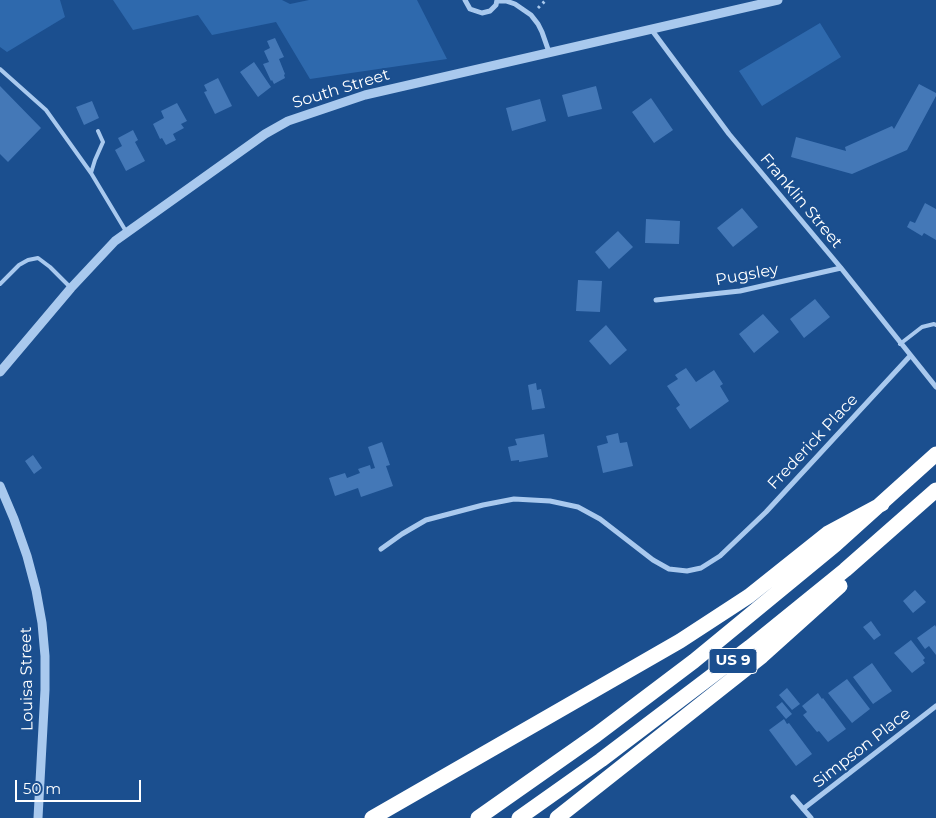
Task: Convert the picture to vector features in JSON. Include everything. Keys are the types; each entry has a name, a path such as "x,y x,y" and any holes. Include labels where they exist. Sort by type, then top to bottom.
{"highway":[{"name":"US 9","path":"478,818 596,735 694,661 789,584 882,504 936,454"},
{"name":"US 9","path":"519,818 630,739 750,648 845,570 936,490"},
{"path":"557,818 762,656 850,578 936,490"},
{"path":"372,818 687,636 749,596 828,533 882,504"}],"street":[{"path":"465,0 470,9 482,13 490,11 498,0 515,4 538,24 548,52"},
{"name":"South Street","path":"0,372 71,288 115,241 265,134 288,121 365,95 778,0"},
{"name":"Franklin Street","path":"651,28 728,134 841,268 936,388"},
{"name":"Pugsley","path":"656,300 740,291 841,268"},
{"name":"Frederick Place","path":"381,549 426,520 514,499 550,501 578,507 600,519 653,560 668,569 687,571 700,568 720,556 766,512 910,356"},
{"name":"Louisa Street","path":"0,486 14,518 27,556 42,623 45,656 45,690 38,818"},
{"name":"Simpson Place","path":"804,809 936,706"},
{"path":"793,797 811,818"}],"lane":[{"path":"0,69 46,110 91,173 127,233"},
{"path":"91,173 104,142 98,131"},
{"path":"0,284 19,265 28,260 38,258 71,288"},
{"path":"900,344 922,327 936,325"}],"shaded area":[{"path":"0,0 60,0 65,17 7,52 0,47"},
{"path":"113,0 282,0 290,4 309,0 417,0 447,59 310,79 276,22 212,35 198,15 133,30"},
{"path":"820,23 841,57 762,106 739,71"}],"building":[{"path":"275,38 284,57 279,59 285,78 274,84 263,64 269,62 264,51 270,48 267,41"},
{"path":"254,62 271,87 258,97 240,72"},
{"path":"218,78 232,106 215,114 204,92 207,91 204,85"},
{"path":"919,84 936,93 936,96 907,150 852,174 791,157 796,137 846,151 845,147 892,126 894,129"},
{"path":"0,86 41,128 8,162 0,154"},
{"path":"596,86 602,109 568,117 562,95"},
{"path":"651,98 673,130 654,143 632,112"},
{"path":"540,99 546,121 512,131 506,108"},
{"path":"92,101 99,118 84,125 76,107"},
{"path":"177,103 187,121 181,124 184,128 173,134 176,140 166,145 162,138 160,139 153,124 164,118 161,111"},
{"path":"133,130 138,140 135,142 145,161 126,171 115,150 122,146 118,138"},
{"path":"925,203 936,209 936,240 924,233 922,236 907,227 910,221 915,223"},
{"path":"742,208 758,227 733,247 717,228"},
{"path":"646,219 680,221 679,244 645,243"},
{"path":"618,231 633,247 609,269 595,252"},
{"path":"578,280 602,281 600,312 576,311"},
{"path":"815,299 830,317 804,338 790,319"},
{"path":"763,314 779,332 754,353 739,334"},
{"path":"606,325 627,350 610,365 589,341"},
{"path":"686,368 696,382 714,370 723,384 720,386 729,401 690,429 676,408 680,405 667,386 678,379 675,375"},
{"path":"536,383 537,390 541,389 545,408 532,410 528,385"},
{"path":"618,433 620,443 627,442 633,466 603,473 597,446 608,443 606,436"},
{"path":"544,434 548,457 519,462 519,460 511,461 508,447 517,445 515,439"},
{"path":"382,442 390,465 386,466 393,486 361,497 358,488 335,496 329,478 345,473 347,478 360,473 358,469 370,465 371,469 375,468 368,447"},
{"path":"33,455 42,468 34,474 25,461"},
{"path":"915,590 926,602 913,613 903,601"},
{"path":"871,621 881,635 874,640 863,627"},
{"path":"935,625 936,655 929,646 925,649 917,638"},
{"path":"911,640 925,658 923,660 925,663 912,673 894,653"},
{"path":"872,663 892,691 873,704 853,677"},
{"path":"847,679 870,709 852,723 828,693"},
{"path":"787,688 800,704 792,710 779,695"},
{"path":"818,693 846,729 828,742 803,715 807,712 802,706"},
{"path":"782,702 792,714 786,719 776,707"},
{"path":"784,719 812,754 796,766 769,730"}]}
